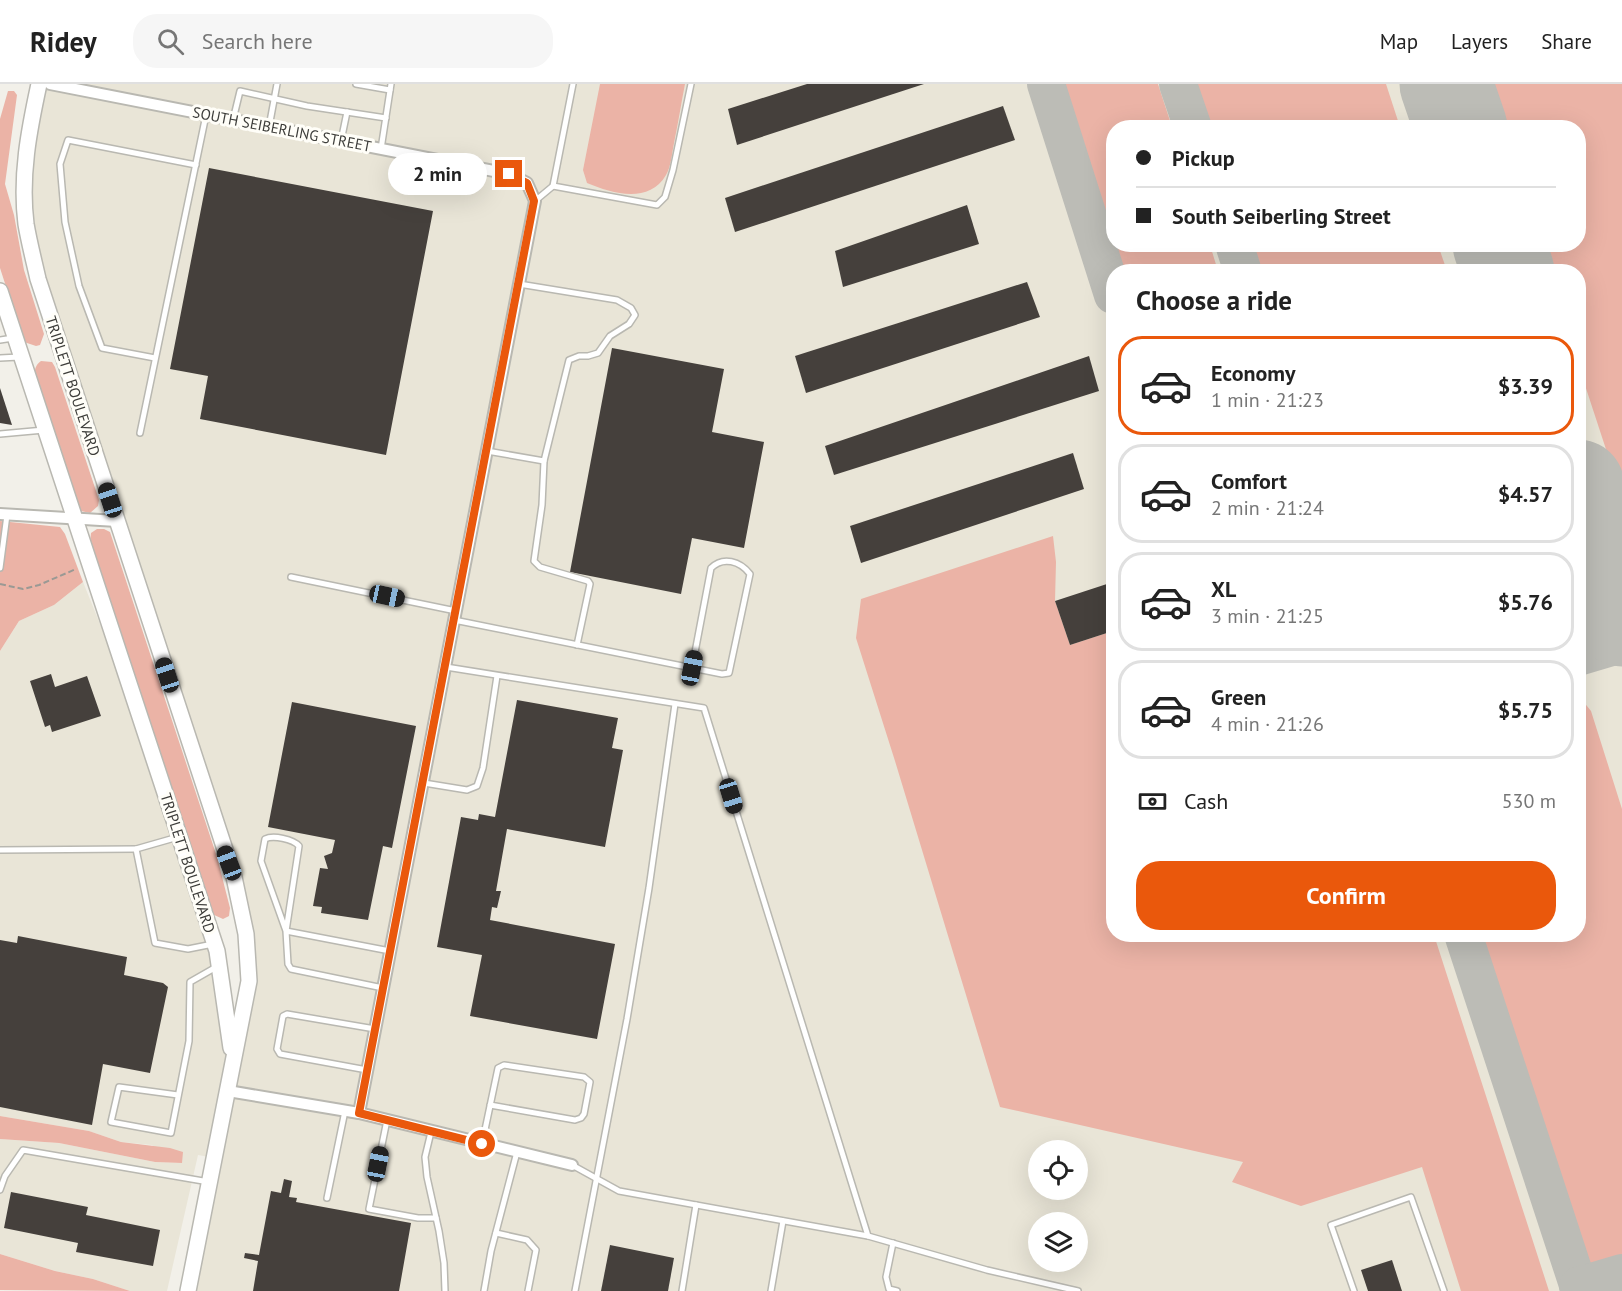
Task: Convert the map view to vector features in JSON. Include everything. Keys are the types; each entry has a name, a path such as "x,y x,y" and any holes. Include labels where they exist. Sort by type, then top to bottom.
{"main road":[{"name":"TRIPLETT BOULEVARD","path":"39,84 26,146 24,187 26,225 38,279 234,877 243,909 249,954 249,981 189,1291"},
{"name":"TRIPLETT BOULEVARD","path":"0,291 214,944 220,965 232,1063"}],"street":[{"name":"SOUTH SEIBERLING STREET","path":"50,84 514,176 529,186 534,201"},
{"path":"359,1113 534,201"},
{"path":"4,514 117,521"},
{"path":"228,1091 359,1113 572,1165"}],"lane":[{"path":"269,127 277,84"},
{"path":"356,84 391,87 381,149"},
{"path":"534,201 553,186 573,84"},
{"path":"553,186 657,205 665,197 673,170 691,84"},
{"path":"233,120 240,92 386,118"},
{"path":"341,141 346,112"},
{"path":"140,433 206,115"},
{"path":"155,358 102,348 76,275 64,222 60,164 68,140 196,165"},
{"path":"519,284 617,300 631,308 635,315 628,324 610,336 598,353 569,360 544,461 542,505 534,561 540,567 588,581 590,584 578,645"},
{"path":"0,340 16,338"},
{"path":"0,358 22,357"},
{"path":"0,434 46,430"},
{"path":"487,451 544,461"},
{"path":"0,568 4,514"},
{"path":"291,577 578,645 692,668 722,674 729,673 750,574 744,566 726,561 717,562 711,568 692,668"},
{"path":"446,667 704,708 868,1236"},
{"path":"424,783 467,790 477,786 483,768 497,676"},
{"path":"575,1291 627,1019 649,888 675,704"},
{"path":"0,850 136,849 180,837"},
{"path":"286,932 261,861 267,837 295,842 299,846 286,932 288,964 291,969 383,988"},
{"path":"136,849 155,944 188,949 214,944"},
{"path":"286,932 390,951"},
{"path":"178,1095 119,1087 111,1122 171,1133 189,1041 190,982 220,965"},
{"path":"367,1070 280,1054 277,1049 283,1016 287,1014 375,1029"},
{"path":"482,1144 490,1105 498,1068 504,1065 584,1077 590,1082 584,1114 575,1120 490,1105"},
{"path":"327,1198 345,1111"},
{"path":"387,1120 369,1209 418,1218 436,1218"},
{"path":"431,1132 425,1157 444,1263 445,1291"},
{"path":"0,1190 4,1176 23,1150 210,1182"},
{"path":"484,1291 517,1152"},
{"path":"572,1165 619,1191 868,1236 987,1270 1078,1291"},
{"path":"1354,1291 1331,1225 1411,1197 1444,1291"},
{"path":"682,1291 696,1205"},
{"path":"771,1291 783,1221"},
{"path":"496,1233 527,1240 536,1250 528,1291"},
{"path":"893,1243 886,1277 889,1289 897,1291"},
{"path":"1046,1291 1047,1284"}],"path":[{"path":"0,584 23,589 39,585 90,563"}],"shaded area":[{"path":"39,84 1622,84 1622,1291 188,1291 215,1158 198,1155 167,1291 130,1291 0,1254 0,1139 59,1143 155,1162 182,1163 152,1145 121,1142 89,1131 0,1116 0,651 19,621 54,605 83,582 151,750 204,909 233,1060 246,934 26,225"},
{"path":"600,84 685,84 669,168 659,184 650,190 630,194 619,193 587,183 583,170"},
{"path":"1052,84 1158,84 1170,120 1106,120 1106,252 1212,252 1216,264 1109,264"},
{"path":"1189,84 1386,84 1398,120 1202,120"},
{"path":"1486,84 1622,84 1622,498 1586,388 1586,264 1546,264 1541,252 1586,252 1586,120 1499,120"},
{"path":"8,91 14,91 17,95 5,184 14,215 24,270 44,334 40,345 36,346 24,342 0,268 0,119"},
{"path":"1244,252 1440,252 1445,264 1249,264"},
{"path":"41,361 52,362 55,367 99,500 98,506 90,513 81,511 76,500 38,384 35,369"},
{"path":"0,521 60,527 65,534 83,582 54,605 19,621 0,651"},
{"path":"97,529 110,532 217,857 230,908 229,916 223,919 212,914 90,543 91,533"},
{"path":"1053,536 1056,562 1055,601 1070,645 1106,633 1106,942 1436,942 1549,1291 1461,1291 1422,1167 1301,1206 1232,1182 1243,1162 1000,1107 856,638 861,599"},
{"path":"1586,705 1591,711 1622,809 1622,1271 1597,1276 1591,1274 1580,1267 1569,1252 1468,942 1586,942"},
{"path":"0,1116 89,1131 121,1142 170,1148 183,1152 182,1163 155,1162 59,1143 0,1139"},
{"path":"0,1254 55,1271 93,1279 130,1291 0,1290"}],"building":[{"path":"807,84 924,84 737,145 728,109"},
{"path":"1003,106 1015,140 735,232 725,198"},
{"path":"209,168 433,211 386,455 200,419 208,376 170,369"},
{"path":"967,205 979,244 843,287 835,251"},
{"path":"1027,282 1040,317 806,393 795,356"},
{"path":"612,348 724,369 712,432 764,442 744,548 692,538 681,594 570,572"},
{"path":"1089,356 1099,391 834,475 825,446"},
{"path":"0,388 12,425 0,423"},
{"path":"1073,453 1084,489 861,563 850,526"},
{"path":"1106,584 1106,633 1070,645 1055,601"},
{"path":"51,674 55,687 87,676 101,716 52,732 50,725 45,727 30,681"},
{"path":"517,700 618,718 612,748 623,750 605,847 507,829 496,891 501,891 497,908 492,907 490,920 615,944 597,1039 470,1016 482,955 437,947 461,817 478,820 479,814 495,817"},
{"path":"292,702 416,726 392,848 383,846 368,920 321,913 322,907 313,906 320,868 328,869 324,856 332,853 335,840 268,827"},
{"path":"18,936 127,957 124,975 163,983 168,987 150,1073 103,1064 92,1125 0,1107 0,940 17,943"},
{"path":"284,1179 292,1181 289,1197 297,1198 296,1202 411,1223 399,1291 253,1291 258,1261 244,1258 245,1253 259,1255 271,1191 281,1193"},
{"path":"11,1192 88,1207 86,1215 160,1230 153,1266 76,1252 78,1243 4,1228"},
{"path":"610,1245 674,1258 668,1291 601,1291"},
{"path":"1392,1260 1402,1291 1368,1291 1361,1270"}],"taxiway":[{"path":"1046,84 1106,273"},
{"path":"1178,84 1190,120"},
{"path":"1237,252 1240,264"},
{"path":"1586,655 1622,644"},
{"path":"1466,942 1580,1291"},
{"path":"1578,1286 1622,1273"}],"runway":[{"path":"1446,84 1458,120"},
{"path":"1502,252 1505,264"},
{"path":"1586,510 1622,620"}],"route":[{"path":"482,1144 359,1113 534,201 527,183 509,174"}]}
